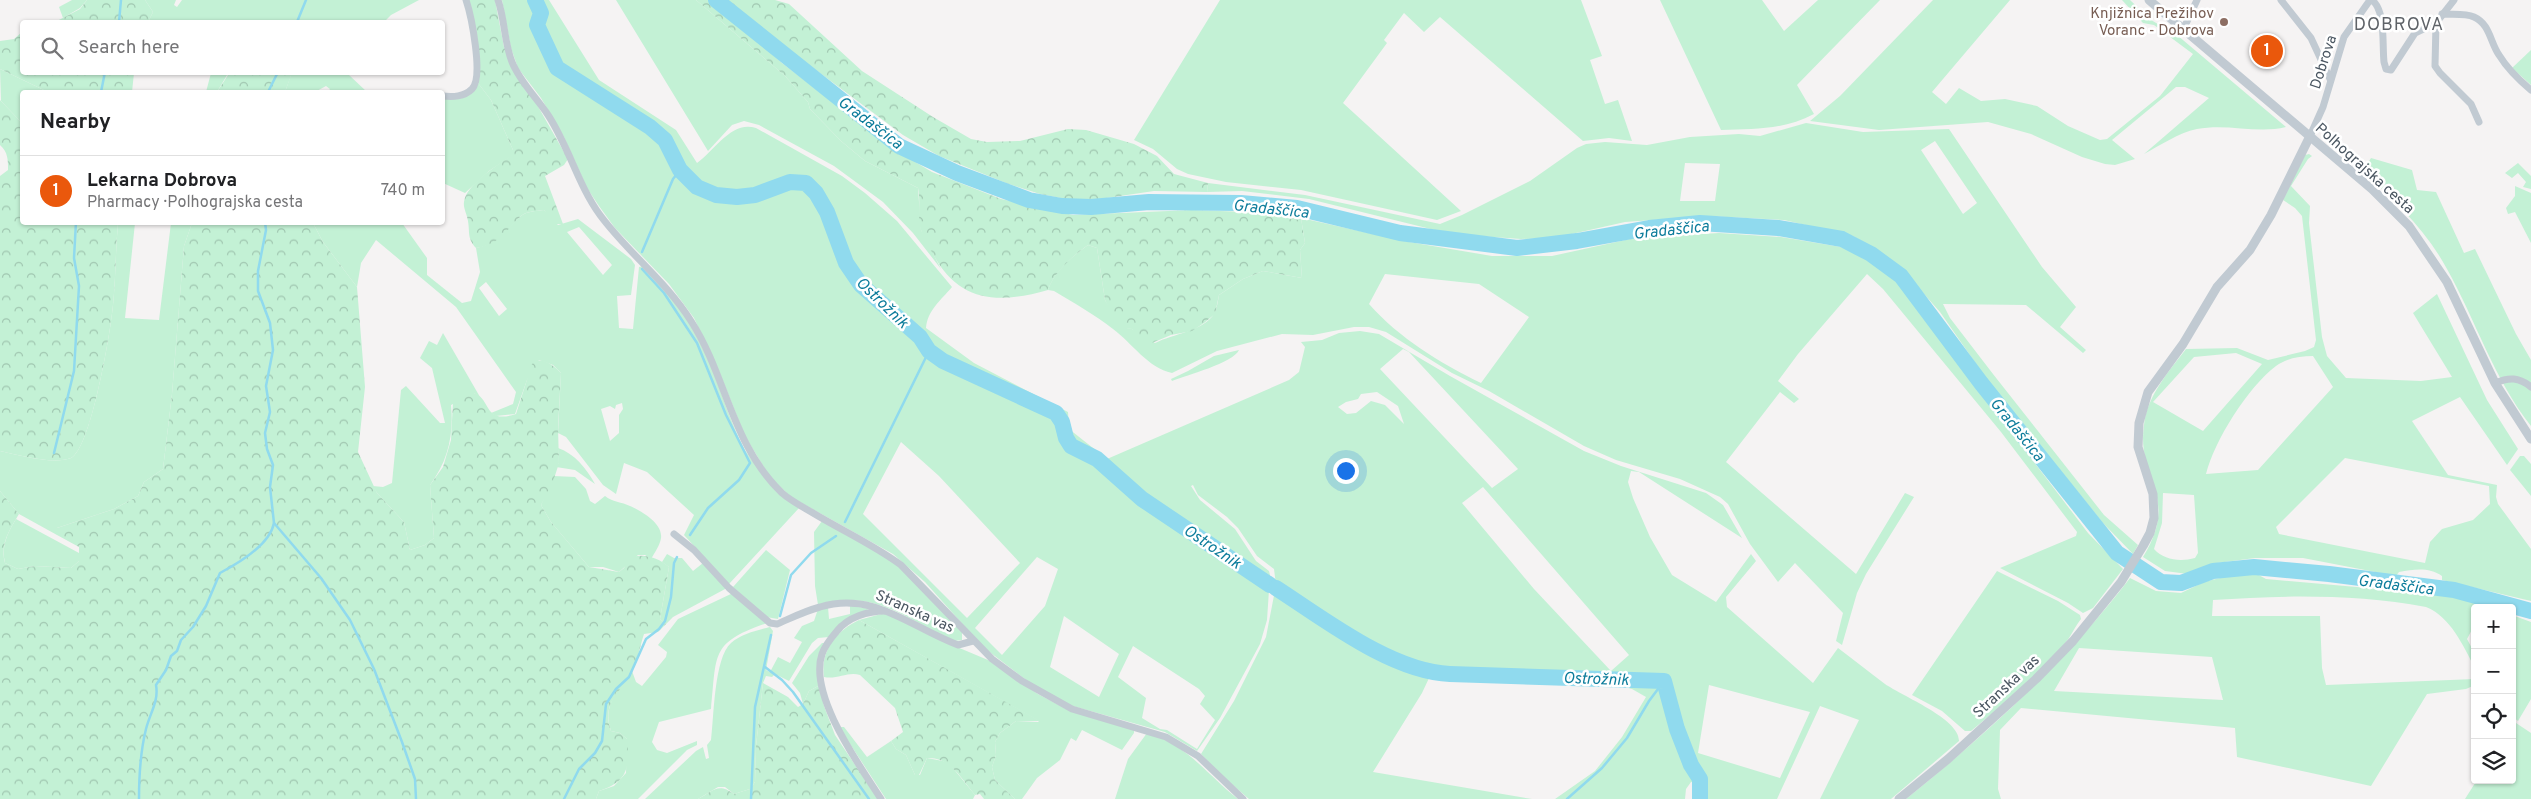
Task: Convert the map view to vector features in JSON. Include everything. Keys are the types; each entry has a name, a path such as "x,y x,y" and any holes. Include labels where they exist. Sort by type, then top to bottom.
{"street":[{"path":"445,96 457,97 464,94 473,89 476,81 476,57 466,0"},
{"path":"498,0 513,64 548,115 585,193 617,237 668,288 692,322 719,378 739,432 754,460 784,495 884,552 901,565 992,659 1048,698 1072,709 1132,725 1174,742 1198,756 1243,799"},
{"name":"Polhograjska cesta","path":"2150,0 2372,189 2409,226 2447,282 2495,383 2531,439"},
{"path":"2183,30 2197,0"},
{"path":"2281,0 2311,38 2330,79"},
{"path":"2371,0 2378,5 2381,14 2381,41 2386,69 2391,70 2415,33 2436,23 2454,0"},
{"name":"Dobrova","path":"2310,136 2322,107 2344,37 2371,0"},
{"path":"2442,14 2473,16 2488,28 2498,54 2510,70 2531,90"},
{"path":"2436,23 2435,66 2471,104 2479,122"},
{"name":"Stranska vas","path":"1899,799 1948,759 2036,678 2073,641 2121,582 2144,546 2154,518 2153,494 2138,447 2139,423 2148,392 2183,344 2217,287 2250,250 2271,215 2298,155 2310,136"},
{"path":"2495,383 2507,379 2518,379 2531,387"},
{"name":"Stranska vas","path":"674,534 694,550 729,588 770,623 777,624 820,607 844,603 871,604 958,645 973,641"},
{"path":"881,799 836,725 825,696 820,663 828,642 839,628 867,613 888,611"}],"green space":[{"path":"72,0 87,0 80,8 63,18 59,7"},
{"path":"87,0 145,0 153,12 149,20 59,20 80,9"},
{"path":"145,0 176,0 174,5 177,7 182,0 419,0 391,15 386,20 149,20 153,12"},
{"path":"469,0 495,0 504,47 568,159 564,165 545,176 563,224 554,224 544,210 529,212 523,214 491,244 476,248 469,235 464,204 466,195 470,188 484,175 513,154 513,150 491,100 478,83 479,57"},
{"path":"502,0 549,0 599,80 676,130 697,163 732,132 739,128 747,127 756,128 842,176 897,221 952,287 932,311 926,328 974,363 1068,412 1069,429 1107,459 1289,380 1299,372 1305,347 1301,342 1322,340 1339,333 1360,331 1379,334 1584,451 1621,466 1706,493 1723,505 1742,538 1639,472 1631,471 1628,482 1633,498 1650,537 1672,575 1716,602 1751,554 1756,561 1726,597 1727,607 1813,683 1838,648 1885,684 1941,716 1957,733 1959,741 1891,799 1820,799 1859,720 1820,706 1777,799 1696,799 1696,783 1691,782 1686,789 1685,799 1555,799 1595,771 1622,737 1646,697 1632,689 1609,683 1430,676 1422,693 1373,772 1532,799 1249,799 1220,774 1201,754 1234,701 1266,637 1276,585 1274,569 1257,556 1238,528 1198,495 1193,485 1191,486 1200,500 1235,529 1256,561 1269,571 1272,583 1269,590 1267,620 1260,644 1220,718 1197,751 1165,732 1069,705 1030,683 983,647 925,582 893,554 791,497 770,477 745,436 717,366 694,318 669,284 615,228 599,206 587,188 564,137 541,98 518,68 511,48","holes":["1403,349 1409,352 1518,469 1492,488 1380,369","1377,392 1398,406 1404,424 1385,405 1371,401 1356,413 1347,414 1338,407 1346,402 1358,399 1361,394","901,442 939,476 1020,563 967,618 863,514","1483,487 1629,655 1611,671 1534,589 1462,503","1037,557 1058,569 1045,606 1002,655 975,628","1064,616 1119,654 1099,697 1050,667","1133,646 1199,689 1205,696 1200,704 1215,720 1197,749 1167,730 1160,729 1142,718 1146,698 1118,677","1709,685 1810,712 1780,778 1698,753"]},
{"path":"616,0 696,0 785,76 808,102 810,109 841,141 865,161 918,188 921,230 941,269 913,233 883,202 834,166 759,125 744,121 732,125 708,151"},
{"path":"696,0 710,0 782,63 895,150 932,172 1001,199 1073,215 1192,210 1248,212 1301,218 1305,243 1300,250 1302,278 1263,271 1243,279 1219,295 1215,314 1204,323 1192,331 1171,335 1147,345 1132,329 1121,328 1114,320 1105,300 1097,248 1088,245 1070,259 1059,271 1048,290 997,298 982,296 968,291 943,270 922,233 918,188 865,161 841,141 810,109 808,102 785,76"},
{"path":"722,0 775,0 789,4 862,71 971,139 987,142 1020,141 1068,129 1086,130 1134,144 1157,156 1174,174 1208,183 1207,192 1154,191 1093,200 1066,199 1040,194 1006,183 939,156 903,135"},
{"path":"1220,0 1581,0 1602,56 1590,60 1605,104 1618,100 1632,141 1609,138 1583,141 1440,17 1424,32 1404,13 1384,40 1387,43 1343,103 1461,211 1437,220 1301,190 1226,182 1188,174 1177,169 1153,149 1134,140"},
{"path":"1660,0 1762,0 1784,31 1818,0 1880,0 1797,85 1814,114 1780,126 1721,130"},
{"path":"1933,0 2010,0 1932,92 1946,104 1959,88 1981,101 2005,99 2037,106 2068,126 2100,140 2107,139 2160,96 2193,54 2154,25 2143,23 2122,0 2130,0 2151,20 2177,35 2286,127 2264,129 2208,127 2197,129 2176,136 2144,154 2209,98 2185,87 2176,87 2112,140 2135,159 2115,165 2082,157 2031,134 1988,122 1879,130 1810,121 1840,96"},
{"path":"20,34 20,75 134,75 132,90 44,90 0,69 0,41 14,39"},
{"path":"2531,50 2531,85 2512,68"},
{"path":"0,69 44,90 20,90 20,121 1,101"},
{"path":"210,75 227,75 218,90 207,90"},
{"path":"228,75 291,75 286,90 218,90"},
{"path":"291,75 349,75 365,90 329,90 326,86 319,90 286,90"},
{"path":"478,83 491,100 513,150 513,155 489,171 465,193 445,184 445,98 458,99"},
{"path":"0,100 20,121 20,225 118,225 113,309 97,395 85,436 78,450 71,458 64,460 36,459 0,451 0,176 8,170 8,160 6,153 0,145"},
{"path":"1806,123 1863,132 1949,129 2042,267 2076,307 2060,327 2086,350 2083,353 2026,305 1943,304 1950,318 2104,515 2138,545 2133,554 2103,523 1988,381 1940,312 1909,277 1884,255 1853,236 1784,220 1708,216 1625,222 1554,238 1521,239 1451,234 1309,199 1242,191 1207,192 1208,183 1305,195 1440,224 1530,181 1577,148 1586,144 1605,142 1647,145 1690,137 1739,134 1760,136","holes":["1935,141 1977,203 1963,214 1921,150","1685,163 1720,164 1715,201 1680,201"]},
{"path":"2309,154 2312,156 2308,159 2291,186 2310,206 2309,223 2322,337 2327,356 2346,378 2421,381 2452,377 2413,313 2437,294 2487,400 2518,449 2507,465 2460,397 2412,421 2448,475 2497,485 2496,497 2498,504 2531,549 2531,601 2442,580 2442,576 2427,570 2399,572 2396,576 2303,558 2255,558 2217,563 2188,574 2165,571 2143,557 2154,536 2158,518 2158,502 2143,444 2146,414 2149,404 2160,384 2186,349 2237,348 2268,360 2314,347 2316,340 2302,216 2295,208 2283,200 2305,155","holes":["2236,353 2262,364 2203,431 2153,402 2194,357","2313,356 2333,387 2258,470 2206,474 2216,446 2224,431 2254,387 2280,363","2345,458 2489,486 2490,504 2473,520 2442,529 2430,542 2425,563 2279,534 2276,527","2163,493 2194,495 2198,553 2195,558 2184,560 2167,558 2154,549 2162,523"]},
{"path":"2371,158 2412,170 2417,190 2436,192 2464,253 2475,249 2516,334 2531,360 2531,426 2506,389 2447,269 2430,241 2387,193 2363,171"},
{"path":"2518,163 2531,176 2531,189 2523,187 2526,182 2518,173 2512,178 2505,173"},
{"path":"2515,186 2531,193 2531,243 2515,212 2508,214 2506,208 2515,196"},
{"path":"544,210 558,225 578,219 631,259 635,265 631,295 617,296 619,328 633,329 639,267 643,266 654,277 683,313 699,340 735,430 750,458 799,508 729,584 684,535 694,515 647,472 624,463 616,494 603,485 566,437 558,433 561,373 553,365 539,360 527,380 515,414 496,416 491,413 513,404 516,392 456,307 376,240 361,263 357,287 323,242 314,225 403,225 427,258 427,275 462,303 471,301 480,272 476,248 495,240 523,214","holes":["579,227 612,265 603,275 567,232","486,282 507,309 499,316 479,288","622,403 623,409 619,415 619,433 610,441 601,409 610,406 615,409 616,405"]},
{"path":"1301,218 1409,242 1492,256 1552,256 1630,239 1719,233 1781,237 1847,248 1876,263 1897,282 2088,533 2123,569 2093,608 2083,613 2068,603 2000,568 2076,536 2077,532 2001,432 1883,289 1867,274 1798,354 1778,381 1799,399 1794,403 1780,392 1726,462 1856,574 1905,493 1914,497 1866,574 1857,593 1842,645 1836,641 1843,613 1795,563 1778,582 1750,544 1728,504 1720,497 1680,479 1616,460 1584,446 1489,391 1452,373 1386,332 1369,327 1354,327 1313,335 1282,334 1217,351 1172,373 1148,361 1120,335 1099,319 1054,291 1048,290 1059,270 1070,259 1088,245 1097,248 1105,300 1121,327 1132,329 1155,343 1187,332 1209,320 1217,307 1219,295 1243,279 1263,271 1302,278 1300,250 1305,243","holes":["1385,274 1479,284 1529,317 1481,383 1421,349 1393,328 1369,304"]},
{"path":"118,225 135,225 125,318 159,320 171,225 191,225 184,246 172,394 163,469 144,482 138,496 114,509 57,528 57,535 19,514 0,491 0,451 36,459 64,460 71,458 78,450 85,436 97,395 114,297"},
{"path":"191,225 314,225 323,242 357,287 365,387 358,452 377,493 404,522 410,550 425,545 434,538 430,485 443,467 451,440 453,402 474,393 483,400 493,414 505,416 516,414 532,364 543,361 561,373 558,428 559,463 552,485 541,505 551,522 589,567 619,572 624,568 629,558 644,556 655,558 669,567 660,619 666,624 658,632 644,634 634,667 613,699 608,713 611,731 620,733 627,739 628,758 625,772 616,783 599,791 596,799 0,799 0,491 19,514 5,544 5,563 18,569 35,566 71,568 79,561 79,547 57,535 57,528 114,509 138,496 144,482 163,469 172,394 184,246"},
{"path":"443,333 480,397 474,393 451,405 452,427 448,447 441,467 430,485 434,538 425,545 410,550 404,522 377,493 373,486 383,487 392,483 401,390 406,386 440,423 445,423 432,368 420,358 429,341 437,345"},
{"path":"1239,350 1235,355 1219,364 1172,381 1171,379 1214,356"},
{"path":"558,448 580,462 595,484 575,470 556,467 559,463"},
{"path":"2520,456 2524,456 2531,464 2531,496 2510,470"},
{"path":"554,476 575,477 586,489 590,501 595,504 605,496 635,508 650,518 659,527 661,533 658,546 651,559 645,555 638,555 619,572 603,567 589,567 551,522 541,505"},
{"path":"16,519 79,553 79,561 71,568 35,566 18,569 5,563 4,551 6,540"},
{"path":"822,521 891,560 904,570 962,632 962,640 954,641 945,638 899,613 870,603 854,600 818,605 815,586 814,532"},
{"path":"766,550 790,570 778,619 766,617 733,587"},
{"path":"667,554 674,558 682,558 693,571 703,563 727,588 673,617 666,624 660,619 669,567 662,562"},
{"path":"1997,571 2058,601 2080,615 2081,619 2069,638 2049,662 1971,731 1965,731 1942,711 1912,695"},
{"path":"2255,573 2266,579 2424,593 2466,599 2479,604 2471,604 2471,632 2467,639 2471,646 2471,661 2449,625 2443,618 2426,607 2373,600 2320,597 2266,597 2213,600 2212,616 2320,616 2322,668 2326,685 2471,679 2471,687 2427,694 2371,786 2237,757 2235,728 2021,708 2000,730 1998,789 2001,799 1906,799 1966,749 2025,695 2080,638 2130,578 2156,591 2181,593 2204,582 2232,575","holes":["2079,648 2212,657 2223,700 2054,691"]},
{"path":"733,593 767,623 735,637 720,652 716,662 711,709 659,722 652,742 657,750 667,753 697,741 697,745 687,750 638,799 596,799 599,791 614,786 626,773 627,739 620,733 611,731 609,722 610,706 617,692 632,671 636,682 642,686 666,657 667,652 658,645 678,619"},
{"path":"850,605 869,609 859,613 829,637 818,638 812,643 789,681 775,674 772,677 766,676 763,683 756,746 755,782 750,789 734,794 725,787 718,787 698,799 645,799 696,751 703,747 706,759 709,758 707,745 711,740 718,674 725,651 731,643 745,635 770,627 773,631 766,670 770,672 778,657 790,663 802,642 794,638 802,626 814,621 818,609 828,607 829,619 850,614"},
{"path":"885,613 938,639 988,660 1038,694 1068,710 1134,729 1134,733 1122,750 1082,730 1076,741 1071,738 1060,760 1037,778 1022,799 1015,799 995,780 992,767 996,755 995,742 1000,733 1016,721 1039,721 859,620"},
{"path":"2516,616 2531,622 2531,699 2518,721 2516,719"},
{"path":"859,620 1040,721 1016,721 1000,733 995,742 996,755 992,767 995,780 1015,799 984,799 980,794 975,795 955,770 935,758 927,758 919,775 915,775 906,755 896,749 891,741 903,732 895,708 860,675 824,677 823,668 827,650 831,643 843,630"},
{"path":"822,643 825,643 818,658 817,669 820,685 809,691 803,704 800,693 792,683 809,656"},
{"path":"763,683 788,697 798,707 803,704 809,691 820,685 824,706 835,735 878,799 698,799 720,788 734,794 750,789 755,782 756,746"},
{"path":"2516,723 2531,733 2531,799 2465,799 2474,784 2516,784"},
{"path":"839,727 844,727 867,757 891,741 896,749 906,755 915,775 920,775 927,758 948,762 975,795 973,799 886,799"},
{"path":"1147,733 1161,738 1185,752 1238,799 1115,799 1128,759"}],"waterway":[{"path":"119,20 121,0"},
{"path":"298,20 306,0"},
{"name":"Ostrožnik","path":"535,0 541,13 537,25 557,68 650,127 665,140 680,170 697,187 716,195 737,197 755,195 790,182 806,183 816,193 827,212 846,263 861,285 920,337 929,351 943,361 1056,413 1062,422 1066,438 1071,446 1097,459 1142,499 1270,585"},
{"name":"Gradaščica","path":"716,0 899,146 957,173 1029,200 1062,206 1091,207 1149,202 1241,203 1297,208 1400,233 1517,248 1577,241 1649,228 1700,223 1778,228 1842,239 1871,254 1901,276 1981,383 2117,553 2161,582 2181,583 2213,571 2254,567 2329,574 2454,590 2531,611"},
{"path":"101,90 104,75"},
{"path":"269,90 276,75"},
{"path":"642,252 673,179 680,170"},
{"path":"54,453 74,371 79,286 74,258 76,225"},
{"path":"265,225 258,271 258,291 270,323 273,350 266,386 270,412 265,433 267,449 273,465 270,487 274,523 321,578 350,620 374,669 402,742 415,779 416,799"},
{"path":"642,269 664,293 697,343 726,415 750,463 739,480 708,508 690,535"},
{"path":"845,522 929,351"},
{"path":"139,799 142,747 155,702 156,685 166,670 171,656 177,651 181,640 193,627 206,606 220,573 253,552 267,538 274,523"},
{"path":"780,616 791,575 811,553 836,536"},
{"path":"564,799 579,769 595,753 602,741 606,704 616,689 629,677 646,639 659,629 665,621 671,597 674,563 677,557"},
{"name":"Ostrožnik","path":"1276,588 1359,642 1405,664 1428,671 1450,674 1664,681 1677,729 1691,765 1700,779 1700,799"},
{"path":"751,799 755,707 771,635"},
{"path":"765,667 782,680 793,692 869,799"},
{"path":"1567,799 1602,768 1627,738 1649,701 1664,681"}],"place":[{"name":"Knjižnica Prežihov Voranc - Dobrova","path":"2224,22"},
{"name":"Lekarna Dobrova","path":"2267,51"}],"district":[{"name":"DOBROVA","path":"2399,24"}]}
